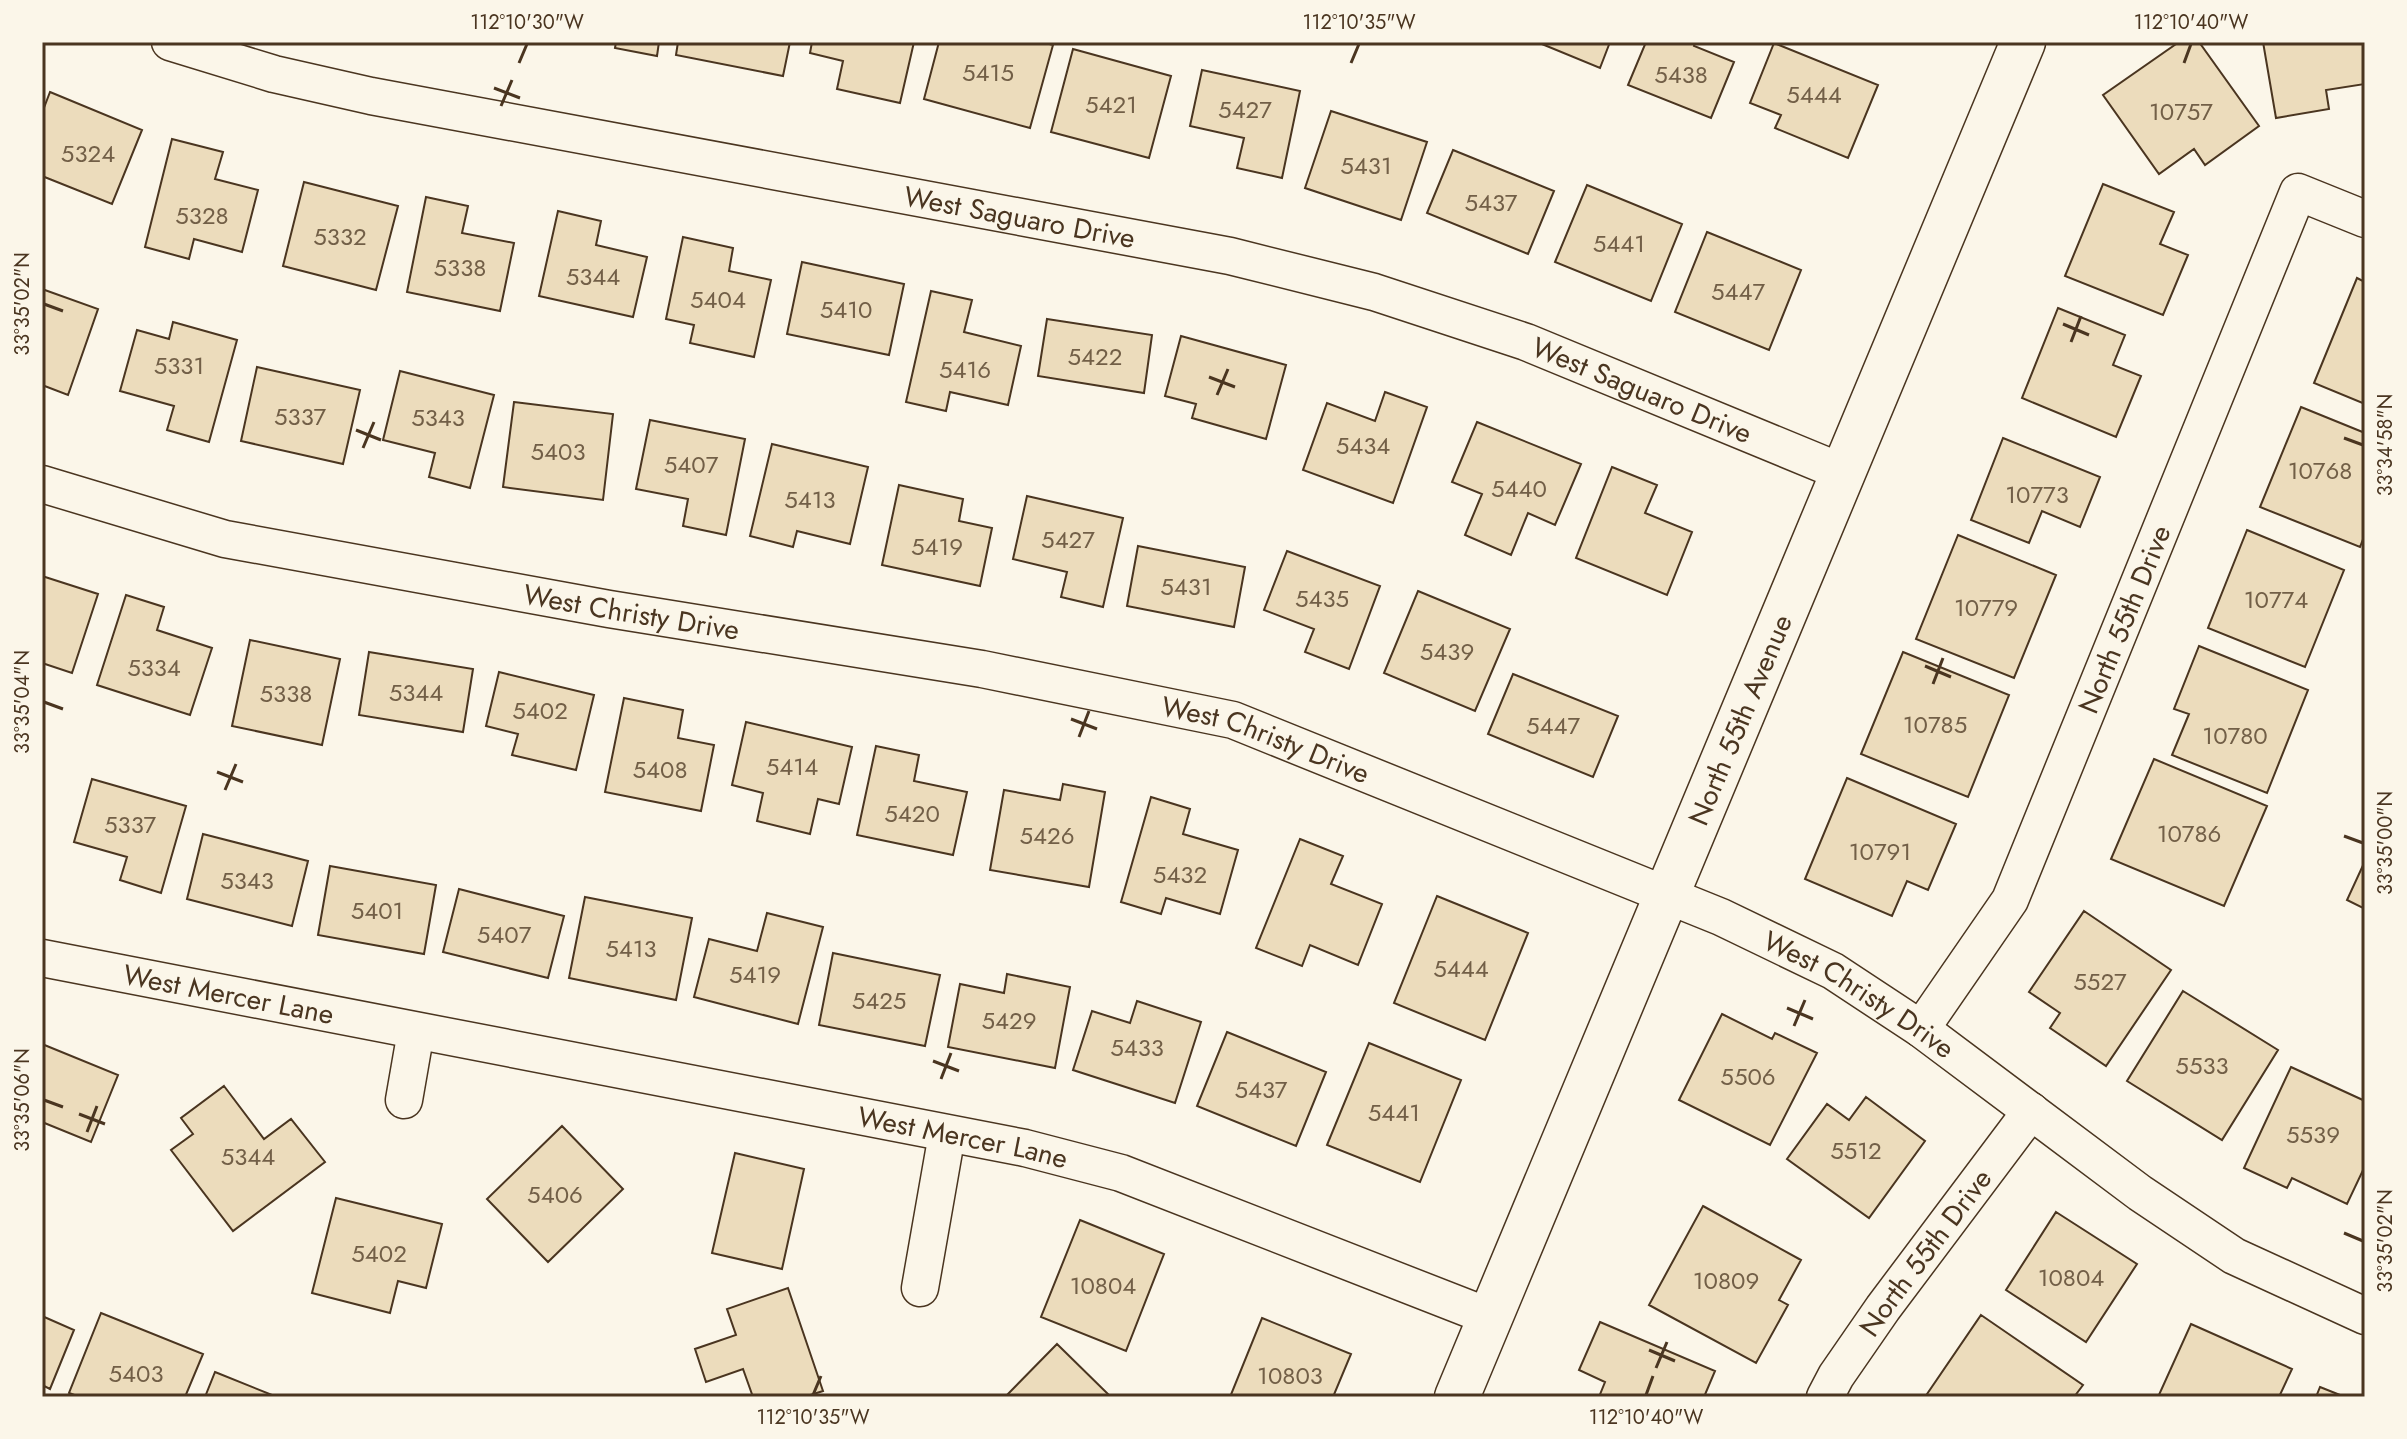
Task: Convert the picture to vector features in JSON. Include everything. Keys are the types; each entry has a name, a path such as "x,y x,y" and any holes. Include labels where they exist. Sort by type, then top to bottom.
{"street":[{"name":"West Saguaro Drive","path":"170,42 274,74 371,96 1230,256 1374,292 1526,342 1844,473"},
{"name":"North 55th Avenue","path":"1457,1397 1844,473 2011,45"},
{"name":"North 55th Drive","path":"1921,1029 2010,900 2298,192 2365,219"},
{"name":"West Christy Drive","path":"42,484 225,539 609,609 982,669 1233,720 1741,926 1833,971 1921,1029 2140,1193 2234,1256 2365,1316"},
{"name":"West Mercer Lane","path":"42,958 1025,1148 1121,1173 1490,1317"},
{"path":"404,1100 416,1031"},
{"name":"North 55th Drive","path":"1825,1397 1883,1308 2031,1111"},
{"path":"920,1288 947,1134"}],"building":[{"path":"616,42 659,42 657,56 615,48"},
{"path":"678,42 790,42 783,76 676,55"},
{"path":"812,42 914,42 900,103 837,89 843,61 810,53"},
{"path":"939,42 1042,42 1053,45 1030,128 924,99"},
{"path":"1537,42 1610,42 1600,68"},
{"path":"1646,42 1695,42 1694,46 1734,62 1711,118 1628,85"},
{"path":"2179,42 2199,42 2259,126 2205,165 2194,149 2159,174 2103,95"},
{"path":"2263,42 2365,42 2365,84 2326,90 2329,109 2276,118"},
{"path":"1774,43 1878,85 1848,158 1775,128 1781,115 1750,103"},
{"path":"1073,49 1171,76 1149,158 1051,132"},
{"path":"1202,70 1300,91 1282,178 1237,168 1244,138 1190,126"},
{"path":"50,92 142,130 112,204 42,176 42,113"},
{"path":"1331,111 1427,142 1401,220 1305,188"},
{"path":"172,139 223,152 215,179 258,190 242,252 194,239 189,259 145,247"},
{"path":"1453,150 1554,191 1528,254 1427,213"},
{"path":"304,182 398,206 376,290 283,266"},
{"path":"2103,184 2174,212 2160,244 2188,255 2163,315 2065,276"},
{"path":"1587,185 1682,224 1651,301 1555,262"},
{"path":"426,197 468,206 462,233 514,243 500,311 407,292"},
{"path":"558,211 601,221 596,245 647,257 633,317 539,296"},
{"path":"1707,232 1801,270 1769,350 1675,312"},
{"path":"683,237 733,248 729,271 771,280 754,357 690,343 694,325 666,319"},
{"path":"802,262 904,284 889,355 787,334"},
{"path":"2357,278 2365,282 2365,404 2314,383"},
{"path":"42,289 98,309 68,395 42,385"},
{"path":"931,291 972,300 964,332 1021,346 1008,405 950,392 946,411 906,402"},
{"path":"2058,308 2125,335 2113,365 2141,376 2116,437 2022,398"},
{"path":"1047,319 1152,335 1144,393 1038,376"},
{"path":"173,322 237,340 209,442 167,430 174,406 120,391 137,330 169,339"},
{"path":"1181,336 1286,365 1266,439 1192,418 1196,404 1165,396"},
{"path":"257,367 360,390 343,464 241,441"},
{"path":"400,371 494,395 470,488 429,477 435,453 383,440"},
{"path":"1385,392 1427,407 1393,503 1303,470 1327,403 1375,421"},
{"path":"514,402 613,414 603,500 503,487"},
{"path":"2301,407 2365,433 2365,534 2360,547 2260,507"},
{"path":"650,420 745,439 726,535 683,526 688,499 636,489"},
{"path":"1477,422 1581,464 1555,525 1528,513 1511,555 1465,535 1482,494 1452,482"},
{"path":"2003,438 2100,477 2080,527 2042,511 2029,543 1971,520"},
{"path":"772,444 868,467 850,544 797,531 793,547 750,536"},
{"path":"1612,467 1657,485 1645,513 1692,532 1667,595 1576,558"},
{"path":"899,485 963,499 959,521 992,528 980,586 882,565"},
{"path":"1027,496 1123,518 1103,607 1061,597 1067,572 1013,559"},
{"path":"2247,530 2344,570 2305,667 2208,628"},
{"path":"1958,535 2056,575 2014,678 1916,639"},
{"path":"1138,546 1245,567 1234,627 1127,606"},
{"path":"1287,551 1380,586 1349,669 1305,652 1314,629 1264,610"},
{"path":"42,576 98,594 72,673 42,663"},
{"path":"1418,591 1510,629 1475,711 1384,673"},
{"path":"126,595 164,607 157,630 212,648 190,715 97,685"},
{"path":"250,640 340,659 322,745 232,726"},
{"path":"2199,646 2308,690 2267,793 2172,755 2189,714 2174,709"},
{"path":"369,652 473,669 463,732 359,715"},
{"path":"1903,652 2009,695 1968,797 1861,754"},
{"path":"499,672 594,695 576,770 512,755 518,734 486,726"},
{"path":"1513,674 1618,716 1593,777 1488,734"},
{"path":"624,698 683,710 678,738 714,745 701,811 605,792"},
{"path":"746,722 852,747 839,804 818,799 810,834 757,821 763,793 732,785"},
{"path":"876,746 919,755 914,781 967,792 953,855 857,835"},
{"path":"2154,759 2267,806 2224,906 2111,859"},
{"path":"1847,778 1956,824 1928,890 1907,881 1892,916 1805,879"},
{"path":"92,779 186,806 161,893 120,880 127,857 74,842"},
{"path":"1063,784 1105,792 1089,887 990,870 1004,790 1060,800"},
{"path":"1151,797 1190,809 1183,834 1238,850 1220,914 1166,898 1161,914 1121,902"},
{"path":"203,834 308,861 292,926 187,899"},
{"path":"1300,839 1343,856 1331,884 1382,904 1358,965 1310,945 1302,966 1256,948"},
{"path":"2365,861 2365,909 2347,900"},
{"path":"330,866 436,885 424,954 318,935"},
{"path":"459,889 564,916 548,978 443,952"},
{"path":"1437,896 1528,933 1485,1040 1394,1003"},
{"path":"585,897 692,918 676,1000 569,978"},
{"path":"2084,911 2171,970 2106,1066 2050,1028 2060,1013 2029,992"},
{"path":"767,913 823,927 798,1024 694,997 709,939 757,951"},
{"path":"833,953 940,975 925,1046 819,1025"},
{"path":"1007,974 1070,987 1055,1068 948,1047 960,984 1004,993"},
{"path":"2183,991 2278,1050 2222,1140 2127,1081"},
{"path":"1137,1001 1201,1022 1175,1103 1073,1070 1092,1011 1130,1023"},
{"path":"1722,1014 1772,1039 1775,1033 1817,1053 1770,1145 1679,1100"},
{"path":"1227,1032 1326,1072 1296,1146 1197,1106"},
{"path":"1369,1043 1461,1080 1420,1182 1327,1145"},
{"path":"42,1044 118,1075 91,1142 42,1122"},
{"path":"2291,1067 2365,1101 2365,1166 2347,1204 2292,1178 2287,1188 2244,1168"},
{"path":"224,1086 264,1139 291,1119 325,1162 233,1231 171,1150 193,1134 181,1118"},
{"path":"1866,1097 1925,1141 1869,1218 1787,1159 1827,1104 1849,1120"},
{"path":"562,1126 623,1189 548,1262 487,1199"},
{"path":"735,1153 804,1169 782,1269 712,1253"},
{"path":"336,1198 442,1224 426,1288 398,1281 390,1313 312,1293"},
{"path":"1703,1206 1801,1260 1779,1300 1788,1305 1756,1363 1649,1305"},
{"path":"2056,1212 2137,1264 2086,1342 2006,1290"},
{"path":"1080,1220 1164,1254 1126,1351 1041,1317"},
{"path":"788,1288 823,1391 804,1397 753,1397 743,1369 706,1382 695,1349 736,1335 727,1309"},
{"path":"101,1313 203,1354 185,1397 80,1397 69,1393"},
{"path":"1981,1315 2083,1385 2074,1397 1925,1397"},
{"path":"42,1316 74,1330 50,1389 42,1385"},
{"path":"1262,1318 1351,1354 1333,1397 1230,1397"},
{"path":"1600,1322 1715,1371 1704,1397 1599,1397 1605,1382 1579,1370"},
{"path":"2191,1324 2292,1369 2279,1397 2158,1397"},
{"path":"1057,1344 1111,1397 1005,1397"},
{"path":"215,1372 277,1397 205,1397"},
{"path":"2320,1387 2345,1397 2316,1397"}]}
